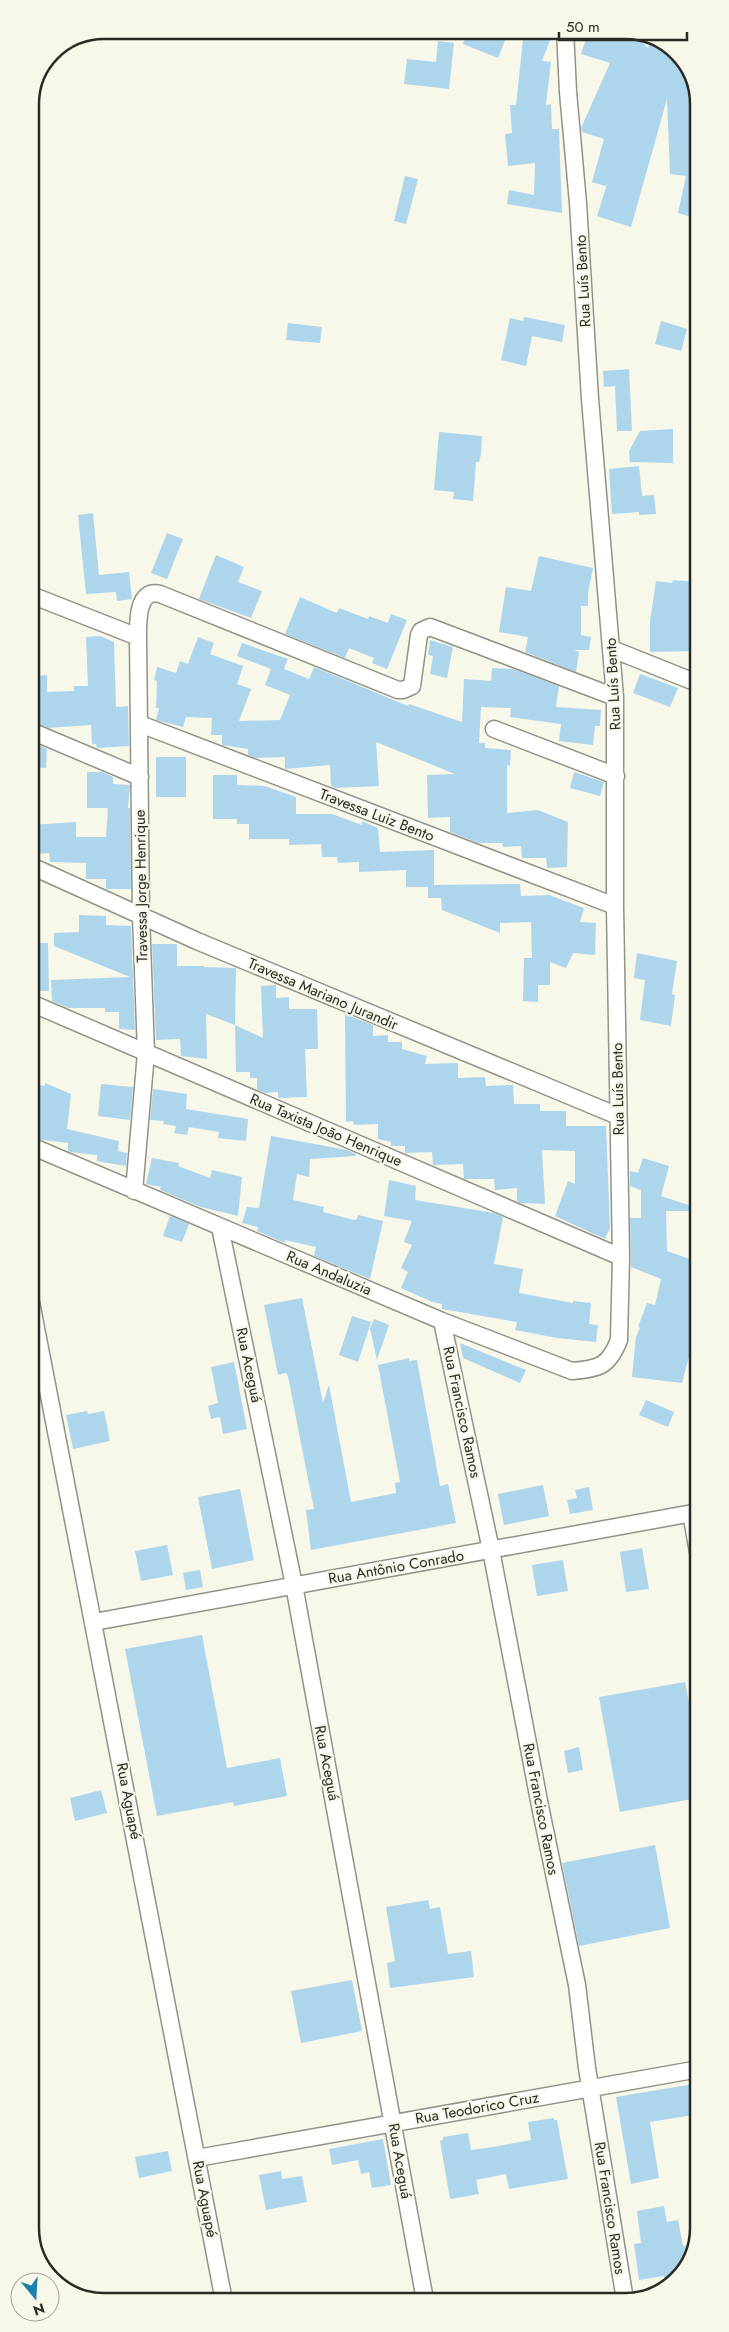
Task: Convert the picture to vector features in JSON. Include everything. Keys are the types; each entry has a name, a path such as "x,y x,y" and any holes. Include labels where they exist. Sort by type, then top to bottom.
{"street":[{"name":"Rua Luís Bento","path":"565,39 590,399 615,697 615,906 621,1257 619,1340"},
{"name":"Travessa Jorge Henrique","path":"134,1191 146,1053 141,916 138,637 139,614 143,601 150,594 160,594 398,690 412,686 419,635 425,628 430,627 615,697"},
{"path":"39,598 138,637"},
{"path":"612,648 690,679"},
{"name":"Travessa Luiz Bento","path":"140,724 615,906"},
{"path":"494,729 616,776"},
{"path":"39,734 140,777"},
{"name":"Travessa Mariano Jurandir","path":"39,870 141,916 618,1116"},
{"name":"Rua Taxista João Henrique","path":"39,1006 621,1257"},
{"name":"Rua Andaluzia","path":"39,1149 442,1321 572,1371 590,1370 603,1366 614,1353 619,1340"},
{"name":"Rua Aceguá","path":"220,1227 294,1585 424,2293"},
{"name":"Rua Francisco Ramos","path":"442,1321 491,1550 577,1985 590,2088 624,2293"},
{"name":"Rua Aguapé","path":"39,1343 222,2293"},
{"name":"Rua Antônio Conrado","path":"94,1622 690,1514"},
{"name":"Rua Teodorico Cruz","path":"197,2158 690,2071"}],"building":[{"path":"465,39 505,39 498,58 463,44"},
{"path":"523,39 551,39 542,61 551,62 546,105 551,104 552,129 559,129 562,213 507,204 509,190 534,195 535,163 508,166 505,134 512,133 510,105 516,105"},
{"path":"586,39 640,41 648,48 650,44 658,47 682,71 690,95 690,217 678,213 686,176 670,174 667,99 631,227 597,216 607,184 605,186 592,182 604,139 582,132 581,128 610,63 581,54"},
{"path":"438,41 454,43 449,89 404,84 407,59 436,62"},
{"path":"405,176 418,179 406,224 394,221"},
{"path":"524,317 565,325 562,342 532,336 526,366 501,360 510,318 523,321"},
{"path":"661,321 687,329 681,351 655,344"},
{"path":"288,323 322,327 320,343 286,340"},
{"path":"629,369 632,431 617,431 615,386 604,387 603,371"},
{"path":"673,429 673,463 630,462 629,451 640,431"},
{"path":"439,432 482,436 481,454 479,462 476,462 473,501 453,499 454,492 434,490"},
{"path":"639,466 642,496 654,495 656,514 639,515 639,512 612,514 609,469"},
{"path":"93,513 99,575 129,572 132,599 117,601 116,592 86,594 78,515"},
{"path":"167,533 183,539 167,579 151,573"},
{"path":"216,555 244,567 238,582 262,591 251,618 199,599"},
{"path":"539,556 593,568 588,593 588,606 581,606 581,635 591,637 589,650 574,650 579,652 576,672 525,652 528,637 499,632 506,587 531,591"},
{"path":"673,580 690,581 690,651 650,652 650,621 656,581 672,583"},
{"path":"300,597 337,613 339,608 368,619 369,616 388,623 391,614 407,620 387,669 372,663 374,658 349,648 345,658 285,634"},
{"path":"100,636 114,642 116,707 128,706 129,746 97,748 96,744 92,744 91,725 48,728 39,724 39,676 47,675 47,692 74,691 74,686 88,686 86,637"},
{"path":"198,637 214,643 210,654 243,666 237,684 251,689 239,721 280,720 290,695 265,685 271,669 237,656 242,643 288,659 284,669 309,679 314,667 408,706 409,704 462,722 464,679 491,681 492,668 513,669 559,686 556,707 601,710 600,726 595,726 593,745 559,741 561,724 510,717 511,708 481,707 479,743 485,743 485,748 511,750 510,766 507,765 507,813 538,810 568,822 567,867 547,868 546,858 522,858 521,846 503,847 502,843 478,843 450,832 450,817 428,818 427,775 455,774 376,742 379,786 335,788 331,786 330,765 285,769 285,757 256,758 248,755 248,749 222,745 222,735 211,735 212,718 186,717 183,727 156,720 159,708 156,708 157,681 154,680 157,667 176,673 180,661 188,664"},
{"path":"430,640 453,647 447,678 430,674 433,656 428,655"},
{"path":"640,674 678,688 670,707 633,693"},
{"path":"39,746 47,749 46,768 39,768"},
{"path":"156,757 186,757 186,797 156,797"},
{"path":"87,772 102,772 113,777 113,784 130,785 128,808 130,808 131,889 106,889 106,879 86,879 86,863 50,862 49,853 39,854 39,824 76,822 76,837 106,837 108,808 87,808"},
{"path":"574,772 604,782 600,796 570,788"},
{"path":"213,775 237,775 237,785 265,786 296,797 296,814 332,814 362,825 362,821 378,828 380,852 434,850 434,885 520,884 521,896 549,895 584,908 580,922 596,923 595,955 573,953 566,968 550,962 550,985 538,985 538,1002 523,1001 524,958 532,958 531,922 500,923 500,933 442,910 441,898 428,898 428,887 406,887 406,870 359,872 359,862 338,863 337,857 322,857 321,844 289,845 289,839 249,839 249,824 237,824 237,819 213,819"},
{"path":"79,915 106,916 106,925 131,926 135,1030 119,1029 119,1012 105,1012 105,1008 68,1008 52,1001 51,980 130,977 54,946 54,933 79,932"},
{"path":"39,943 48,943 49,991 39,991"},
{"path":"152,944 177,944 177,966 236,968 235,1025 206,1014 207,1059 181,1056 180,1039 156,1040"},
{"path":"637,953 677,961 672,994 675,995 671,1026 640,1020 645,980 634,978"},
{"path":"276,985 276,998 289,997 289,1009 317,1009 318,1049 305,1049 307,1097 278,1098 278,1092 265,1093 257,1090 257,1078 250,1078 250,1072 236,1072 235,1025 263,1038 261,986"},
{"path":"345,1014 373,1025 373,1036 388,1035 388,1042 402,1042 402,1049 427,1056 425,1064 458,1063 458,1078 485,1077 486,1086 513,1085 514,1104 540,1104 540,1111 566,1111 566,1126 606,1126 610,1228 605,1239 555,1216 568,1181 575,1184 575,1151 542,1150 545,1204 520,1203 517,1201 517,1188 495,1190 494,1179 464,1179 463,1164 433,1165 432,1152 405,1153 405,1146 391,1146 391,1142 378,1139 378,1124 354,1125 353,1121 346,1122"},
{"path":"45,1083 71,1094 67,1129 119,1141 118,1151 127,1153 126,1166 97,1161 97,1155 70,1152 68,1151 68,1143 39,1139 39,1085 45,1086"},
{"path":"101,1084 133,1087 130,1120 98,1116"},
{"path":"153,1089 187,1094 186,1109 248,1119 246,1141 218,1138 219,1132 189,1127 187,1135 174,1133 176,1126 163,1124 164,1121 150,1120"},
{"path":"271,1136 347,1150 356,1154 356,1156 310,1159 309,1177 297,1174 293,1200 324,1207 323,1212 354,1220 357,1219 358,1215 383,1221 370,1279 314,1256 316,1247 285,1240 285,1243 257,1231 258,1227 242,1223 247,1207 259,1208"},
{"path":"152,1158 179,1163 178,1166 210,1178 212,1170 242,1177 238,1216 201,1207 160,1190 161,1187 146,1184"},
{"path":"643,1158 669,1166 661,1196 690,1205 690,1211 666,1211 667,1251 690,1259 690,1353 682,1383 632,1377 636,1337 640,1328 638,1327 647,1303 655,1305 661,1279 631,1267 630,1218 641,1218 641,1190 630,1186 630,1171 638,1173"},
{"path":"389,1180 416,1186 415,1200 494,1213 503,1217 494,1264 523,1269 519,1293 573,1303 573,1301 591,1303 589,1324 598,1325 596,1342 557,1338 515,1330 517,1322 442,1309 442,1304 432,1302 401,1288 408,1272 401,1268 412,1245 404,1242 412,1221 384,1216"},
{"path":"170,1216 189,1224 182,1242 163,1236"},
{"path":"302,1298 323,1403 329,1385 351,1502 396,1493 395,1483 400,1482 378,1365 409,1358 409,1361 417,1360 440,1486 448,1484 456,1523 311,1550 306,1510 314,1509 288,1376 286,1373 278,1375 264,1305"},
{"path":"352,1316 371,1322 358,1362 339,1355"},
{"path":"374,1319 389,1325 377,1360 370,1328"},
{"path":"460,1343 526,1370 520,1383 463,1358"},
{"path":"234,1362 247,1429 223,1434 220,1417 211,1419 208,1406 218,1403 211,1367"},
{"path":"646,1400 674,1412 668,1427 639,1415"},
{"path":"87,1411 88,1414 104,1411 110,1441 73,1449 66,1415"},
{"path":"543,1485 549,1516 504,1525 498,1494"},
{"path":"589,1487 593,1510 570,1514 567,1500 577,1498 575,1490"},
{"path":"240,1489 254,1560 212,1569 198,1497"},
{"path":"167,1545 173,1575 141,1581 135,1551"},
{"path":"642,1548 649,1589 626,1592 620,1552"},
{"path":"563,1560 568,1591 537,1596 532,1565"},
{"path":"200,1570 203,1587 186,1590 183,1573"},
{"path":"202,1635 227,1768 280,1758 287,1796 234,1806 233,1802 157,1816 125,1649"},
{"path":"685,1682 690,1707 690,1799 620,1812 599,1697"},
{"path":"579,1747 583,1770 568,1773 564,1751"},
{"path":"101,1790 107,1813 75,1821 70,1798"},
{"path":"655,1845 670,1928 579,1946 562,1863"},
{"path":"428,1900 430,1909 440,1907 448,1954 471,1951 474,1977 390,1988 387,1963 395,1961 386,1907"},
{"path":"352,1980 362,2031 301,2043 291,1991"},
{"path":"690,2085 690,2115 650,2122 659,2178 631,2184 616,2097"},
{"path":"554,2118 554,2120 557,2120 568,2179 509,2189 506,2174 476,2180 479,2194 450,2199 440,2141 443,2140 443,2137 468,2133 471,2150 493,2147 531,2140 528,2122"},
{"path":"383,2139 391,2185 372,2188 369,2172 361,2174 358,2160 332,2165 329,2149"},
{"path":"168,2151 172,2171 139,2178 135,2157"},
{"path":"281,2171 282,2179 302,2176 307,2202 266,2210 259,2175"},
{"path":"664,2206 667,2222 678,2220 683,2246 688,2245 682,2261 664,2279 664,2276 639,2280 634,2244 641,2243 637,2211"}]}
